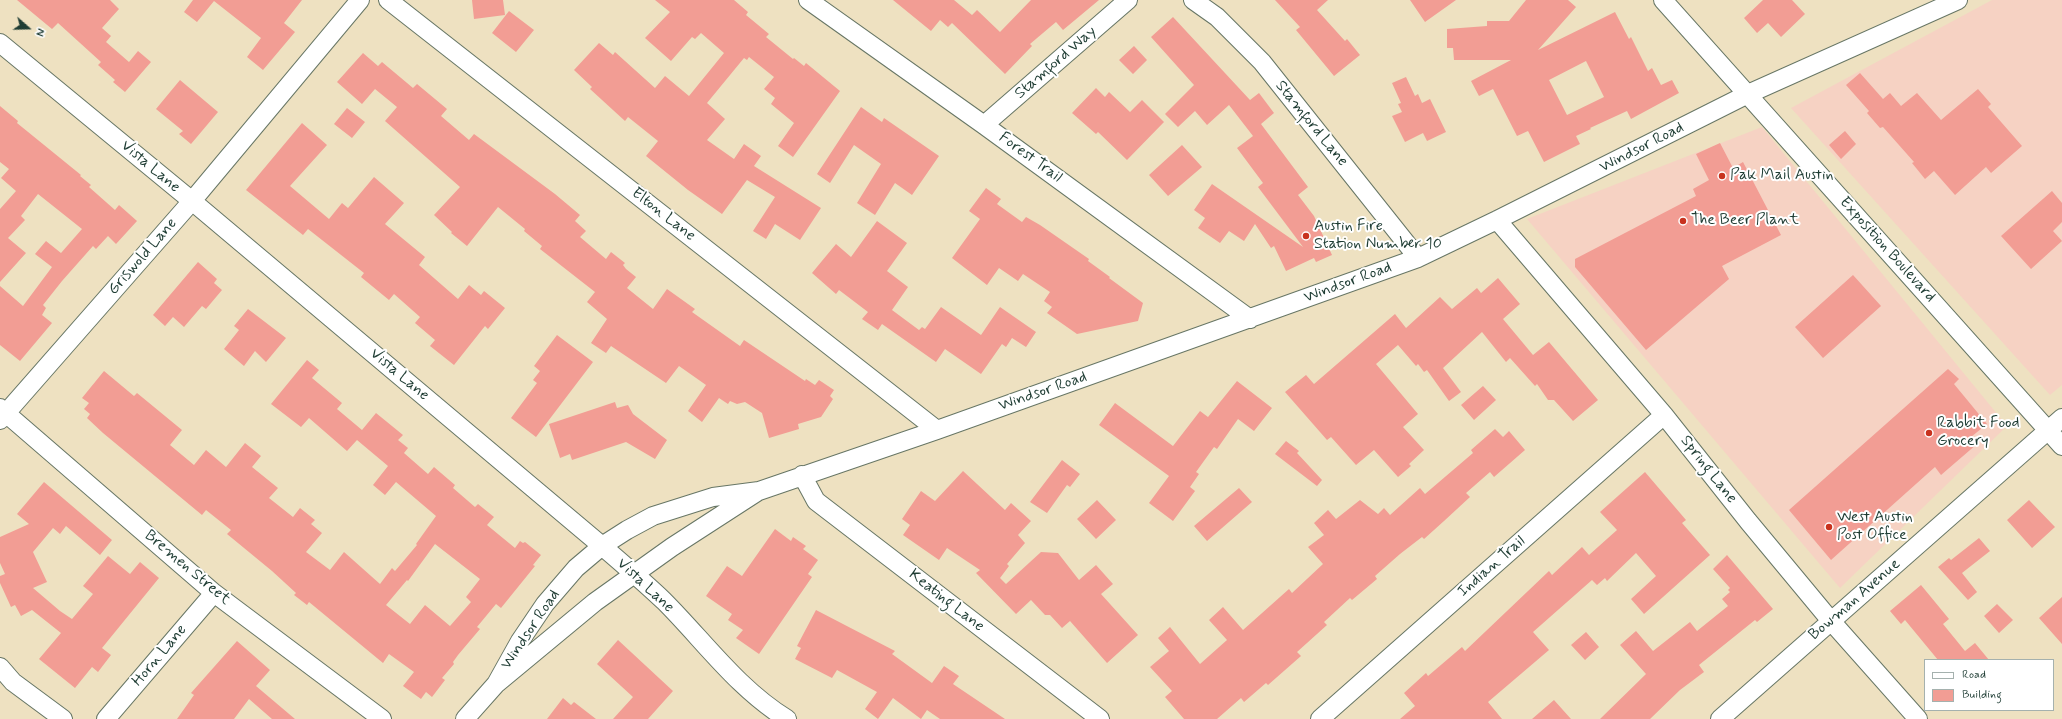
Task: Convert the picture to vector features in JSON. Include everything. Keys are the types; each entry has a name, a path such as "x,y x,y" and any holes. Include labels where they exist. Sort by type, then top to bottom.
{"street":[{"name":"Griswold Lane","path":"2,414 192,201 360,0"},
{"name":"Elton Lane","path":"388,0 937,430"},
{"name":"Forest Trail","path":"808,0 984,125 1250,319"},
{"name":"Stamford Way","path":"984,125 1128,0"},
{"name":"Stamford Lane","path":"1193,0 1217,17 1262,62 1418,258"},
{"name":"Exposition Boulevard","path":"1663,0 2062,446"},
{"name":"Windsor Road","path":"465,719 496,684 595,602 633,574 759,491 937,430 1418,258 1748,94 1958,0"},
{"name":"Vista Lane","path":"0,43 192,201 602,546 663,600 749,691 769,708 786,719"},
{"name":"Spring Lane","path":"1497,220 1664,415 1831,621 1918,719"},
{"name":"Bremen Street","path":"2,414 214,593 382,719"},
{"name":"Indian Trail","path":"1320,719 1664,415"},
{"name":"Bowman Avenue","path":"1720,719 2062,418"},
{"name":"Keating Lane","path":"802,475 816,501 1100,719"},
{"name":"Windsor Road","path":"496,684 520,641 545,604 576,568 602,546 626,530 653,516 713,497 759,491"},
{"name":"Horn Lane","path":"106,719 214,593"},
{"path":"0,667 13,682 64,719"}],"shaded area":[{"path":"1992,0 2062,0 2062,385 2050,395 1791,108"},
{"path":"1762,127 2007,426 1840,588 1527,219"}],"building":[{"path":"17,0 110,0 119,9 102,28 111,36 106,42 129,62 138,51 151,62 125,92 113,82 115,80 98,65 101,62 58,23 52,29"},
{"path":"193,0 302,0 284,23 295,32 263,70 247,57 261,38 214,1 197,22 184,12"},
{"path":"472,0 503,0 505,15 474,19"},
{"path":"655,0 734,0 748,12 746,15 769,34 766,37 793,59 794,58 804,66 806,63 840,91 793,157 778,146 794,123 771,104 775,98 764,89 774,77 749,57 747,60 744,58 707,103 725,119 707,140 734,159 744,144 761,156 754,166 821,208 800,240 775,224 766,239 753,231 775,197 747,180 722,214 688,190 646,156 658,141 628,117 625,121 590,89 592,87 574,70 599,43 613,55 615,52 655,88 665,76 689,96 724,53 701,33 695,39 692,37 671,61 645,38 670,12"},
{"path":"893,0 954,0 972,15 977,10 1000,32 1031,0 1099,0 1063,30 1056,22 1030,44 1032,46 1005,74 952,23 948,27 940,20 931,31"},
{"path":"1275,0 1328,0 1317,10 1345,41 1347,39 1360,55 1334,76 1296,30 1300,27"},
{"path":"1410,0 1456,0 1425,22"},
{"path":"1526,0 1568,0 1576,7 1538,50 1615,12 1629,39 1631,37 1648,71 1652,68 1661,85 1672,80 1679,93 1631,119 1627,111 1590,128 1591,129 1576,136 1580,144 1544,162 1528,131 1517,136 1493,89 1479,96 1471,81 1511,60 1454,60 1453,48 1447,48 1447,29 1487,26 1487,21 1509,21","holes":["1586,61 1604,97 1567,115 1549,80"]},
{"path":"1763,0 1792,0 1805,14 1781,37 1768,23 1757,33 1744,18"},
{"path":"509,11 534,30 516,52 492,33"},
{"path":"1173,17 1250,100 1259,93 1274,113 1261,124 1308,187 1298,195 1314,216 1332,255 1316,262 1314,258 1286,271 1274,246 1271,248 1255,224 1244,241 1229,231 1220,243 1198,228 1205,218 1194,210 1212,184 1303,247 1258,187 1263,183 1237,148 1253,136 1229,105 1207,125 1195,111 1178,127 1165,114 1194,85 1151,37"},
{"path":"1134,46 1147,60 1133,74 1119,60"},
{"path":"363,53 378,66 382,62 413,88 417,84 447,109 441,116 469,140 474,134 555,194 580,215 575,221 586,231 580,237 606,259 611,252 625,263 623,265 626,269 636,277 627,288 653,309 667,289 695,309 692,312 740,346 744,340 805,381 806,379 815,385 819,380 834,390 830,396 833,399 821,417 798,424 799,429 769,438 762,413 745,402 737,404 730,401 728,404 719,398 702,422 688,411 706,385 679,366 666,383 611,346 606,353 591,343 607,319 587,302 595,292 540,249 542,246 524,231 525,229 498,207 467,246 451,233 452,232 434,215 460,187 385,121 397,107 375,89 362,104 337,82"},
{"path":"1860,73 1883,99 1890,93 1901,106 1917,93 1941,120 1978,89 1991,104 1988,107 2022,146 1991,173 1986,167 1955,195 1934,171 1925,179 1912,163 1914,162 1883,127 1880,128 1867,113 1869,111 1846,85"},
{"path":"1406,77 1415,96 1418,94 1422,103 1430,99 1446,132 1427,141 1423,133 1405,142 1392,116 1402,112 1398,104 1401,103 1392,83"},
{"path":"180,80 218,112 191,144 179,134 183,131 156,109"},
{"path":"1096,88 1105,97 1109,92 1130,112 1142,100 1164,122 1127,160 1098,132 1096,134 1072,113"},
{"path":"0,106 18,121 17,123 81,175 80,176 91,185 89,187 115,210 119,205 137,221 116,244 108,236 96,249 93,246 62,281 43,305 46,308 42,315 52,323 20,361 0,345 0,286 23,306 52,267 35,254 46,241 61,253 82,229 38,194 21,216 25,220 8,238 26,253 0,282 0,209 16,191 1,178 9,169 0,162"},
{"path":"861,107 882,122 884,118 939,156 912,195 895,183 875,215 857,203 881,164 854,145 830,183 817,174"},
{"path":"347,108 365,122 352,138 334,124"},
{"path":"302,123 327,145 290,186 329,219 342,203 348,208 374,177 404,203 385,224 425,257 419,265 458,299 469,285 481,295 484,291 505,308 488,329 485,326 454,365 430,346 435,340 415,323 420,317 394,294 389,300 361,277 364,273 308,229 303,235 246,190"},
{"path":"1845,131 1856,144 1841,159 1829,145"},
{"path":"1720,143 1733,168 1743,162 1781,235 1722,266 1729,279 1646,350 1575,267 1575,259 1696,196 1693,189 1709,180 1696,154"},
{"path":"1182,145 1202,167 1168,196 1149,175"},
{"path":"986,188 1001,199 997,204 1022,222 1026,217 1040,225 1089,259 1088,261 1143,303 1138,321 1077,334 1047,313 1052,307 1044,301 1050,292 1023,274 1018,281 999,268 987,285 952,258 980,219 969,211"},
{"path":"2052,191 2062,203 2062,222 2053,231 2062,241 2031,269 2001,236"},
{"path":"877,221 907,243 887,271 908,287 892,310 919,330 922,327 925,329 941,307 981,335 1000,307 1036,332 1026,347 1012,338 1006,347 1002,344 981,374 945,349 936,362 882,324 878,330 862,319 868,312 839,290 836,294 812,273 836,244 851,257"},
{"path":"198,262 217,279 214,283 222,290 206,309 202,306 184,327 173,317 165,326 153,315"},
{"path":"1853,275 1881,306 1823,358 1795,327"},
{"path":"1498,278 1520,304 1503,319 1533,355 1549,342 1598,400 1573,421 1554,400 1548,400 1537,384 1535,386 1510,358 1506,362 1482,332 1443,368 1461,392 1449,401 1427,370 1424,372 1418,364 1416,366 1398,345 1376,364 1418,414 1403,427 1424,450 1409,464 1411,466 1398,477 1374,450 1356,465 1331,437 1327,440 1285,392 1306,375 1314,384 1395,314 1406,328 1440,297 1452,309 1477,288 1481,293"},
{"path":"248,309 286,338 266,362 255,351 244,366 224,349 239,330 234,326"},
{"path":"557,335 593,362 536,437 511,418 537,383 533,380 540,371 534,366"},
{"path":"307,360 319,370 312,378 342,403 337,409 362,430 376,413 403,435 398,440 408,448 404,453 428,474 434,467 455,485 453,488 475,507 478,504 494,517 487,525 515,548 520,541 523,543 525,542 541,555 533,565 535,566 501,608 496,604 477,627 480,629 453,662 454,664 442,678 445,680 432,697 426,692 421,699 403,686 414,672 389,654 383,663 309,602 307,605 294,595 296,593 272,571 227,534 231,530 206,510 202,515 103,433 87,418 90,414 84,409 89,403 82,398 104,371 134,396 137,393 182,430 170,445 194,465 206,450 226,467 245,443 261,456 252,467 278,488 269,498 293,517 300,508 315,520 311,524 322,533 306,552 330,570 344,552 380,584 392,568 395,571 417,545 416,544 436,516 396,482 385,495 373,485 388,466 357,440 347,451 309,418 301,427 271,404","holes":["435,544 480,579 466,597 471,602 450,626 425,605 410,624 386,605 407,580 408,581"]},
{"path":"1948,369 1959,379 1954,384 1987,424 1971,437 1977,444 1941,475 1935,467 1831,560 1789,510"},
{"path":"1237,381 1272,408 1254,431 1238,419 1217,449 1214,447 1196,472 1199,474 1190,487 1195,491 1173,521 1149,503 1169,476 1099,425 1115,403 1173,446 1200,411 1208,417"},
{"path":"1483,386 1496,400 1474,420 1461,405"},
{"path":"615,402 617,408 628,405 633,414 667,440 655,459 626,442 572,460 570,454 560,458 549,424"},
{"path":"1495,429 1503,437 1509,431 1525,450 1494,477 1490,472 1466,493 1470,497 1424,539 1422,537 1400,554 1375,576 1377,579 1352,600 1350,598 1324,622 1327,625 1297,652 1301,656 1268,685 1266,683 1244,702 1241,698 1217,719 1184,719 1165,697 1172,691 1150,667 1169,651 1158,638 1170,627 1200,664 1227,640 1209,620 1223,607 1243,630 1289,589 1292,593 1323,564 1308,547 1324,535 1314,523 1328,510 1336,519 1360,500 1378,514 1384,508 1390,515 1420,488 1425,494 1473,453 1471,450"},
{"path":"1286,441 1299,451 1297,453 1322,480 1317,486 1275,454"},
{"path":"1062,460 1080,474 1070,487 1067,485 1047,513 1030,502"},
{"path":"963,471 1005,510 1011,503 1031,521 1018,535 1025,543 1007,564 1009,566 1000,578 1006,584 1041,552 1058,553 1079,580 1096,565 1113,584 1101,594 1138,635 1107,663 1070,621 1062,628 1050,615 1045,615 1031,600 1016,614 976,573 980,570 947,548 939,560 903,535 910,525 902,519 921,491 935,501"},
{"path":"1645,472 1686,520 1682,523 1710,555 1644,614 1631,599 1656,576 1636,553 1607,581 1605,578 1597,585 1592,580 1533,632 1549,650 1488,702 1502,719 1400,719 1415,706 1404,693 1426,673 1428,676 1462,647 1465,651 1549,571 1552,575 1582,547 1589,555 1617,530 1600,512"},
{"path":"44,482 112,540 100,555 66,526 60,534 53,528 33,552 47,582 33,588 60,611 72,619 93,594 83,586 108,556 130,574 140,562 159,578 102,648 111,655 98,672 92,667 75,688 39,659 61,633 32,610 21,616 15,605 11,607 0,583 0,576 5,574 0,563 0,537 29,524 17,514"},
{"path":"1239,488 1252,502 1207,541 1194,526"},
{"path":"1097,500 1116,520 1096,539 1077,519"},
{"path":"2029,500 2055,527 2032,548 2007,520"},
{"path":"775,529 791,541 793,537 806,546 803,549 818,560 808,574 812,577 759,654 736,638 743,630 728,620 732,614 706,596 727,566 742,576"},
{"path":"1979,538 1990,551 1962,573 1977,592 1968,600 1938,567 1949,558 1951,560"},
{"path":"1727,555 1773,609 1757,622 1755,620 1699,665 1704,672 1680,690 1650,719 1600,719 1646,674 1620,645 1636,631 1653,651 1690,622 1697,631 1728,606 1722,599 1730,592 1728,590 1730,588 1713,569"},
{"path":"1921,585 1949,619 1943,624 1965,651 1975,643 1988,659 1937,659 1905,620 1901,624 1890,611"},
{"path":"2062,597 2062,644 2039,618"},
{"path":"1997,604 2013,620 1999,633 1984,616"},
{"path":"816,610 895,651 892,654 932,683 944,666 959,676 953,684 1005,719 940,719 927,710 921,719 893,698 878,719 865,709 877,692 837,670 832,678 795,659 801,648 797,646"},
{"path":"1586,632 1599,647 1585,660 1571,645"},
{"path":"618,640 673,691 648,719 613,719 633,697 597,664"},
{"path":"237,641 270,670 256,686 295,719 272,719 249,699 234,719 177,719 194,695 191,693"},
{"path":"563,698 571,705 574,702 596,719 547,719"},
{"path":"1554,700 1571,719 1532,719"}],"place":[{"name":"Pak Mail Austin","path":"1722,176"},
{"name":"The Beer Plant","path":"1683,221"},
{"name":"Austin Fire Station Number 10","path":"1306,236"},
{"name":"Rabbit Food Grocery","path":"1929,433"},
{"name":"West Austin Post Office","path":"1829,527"}]}
